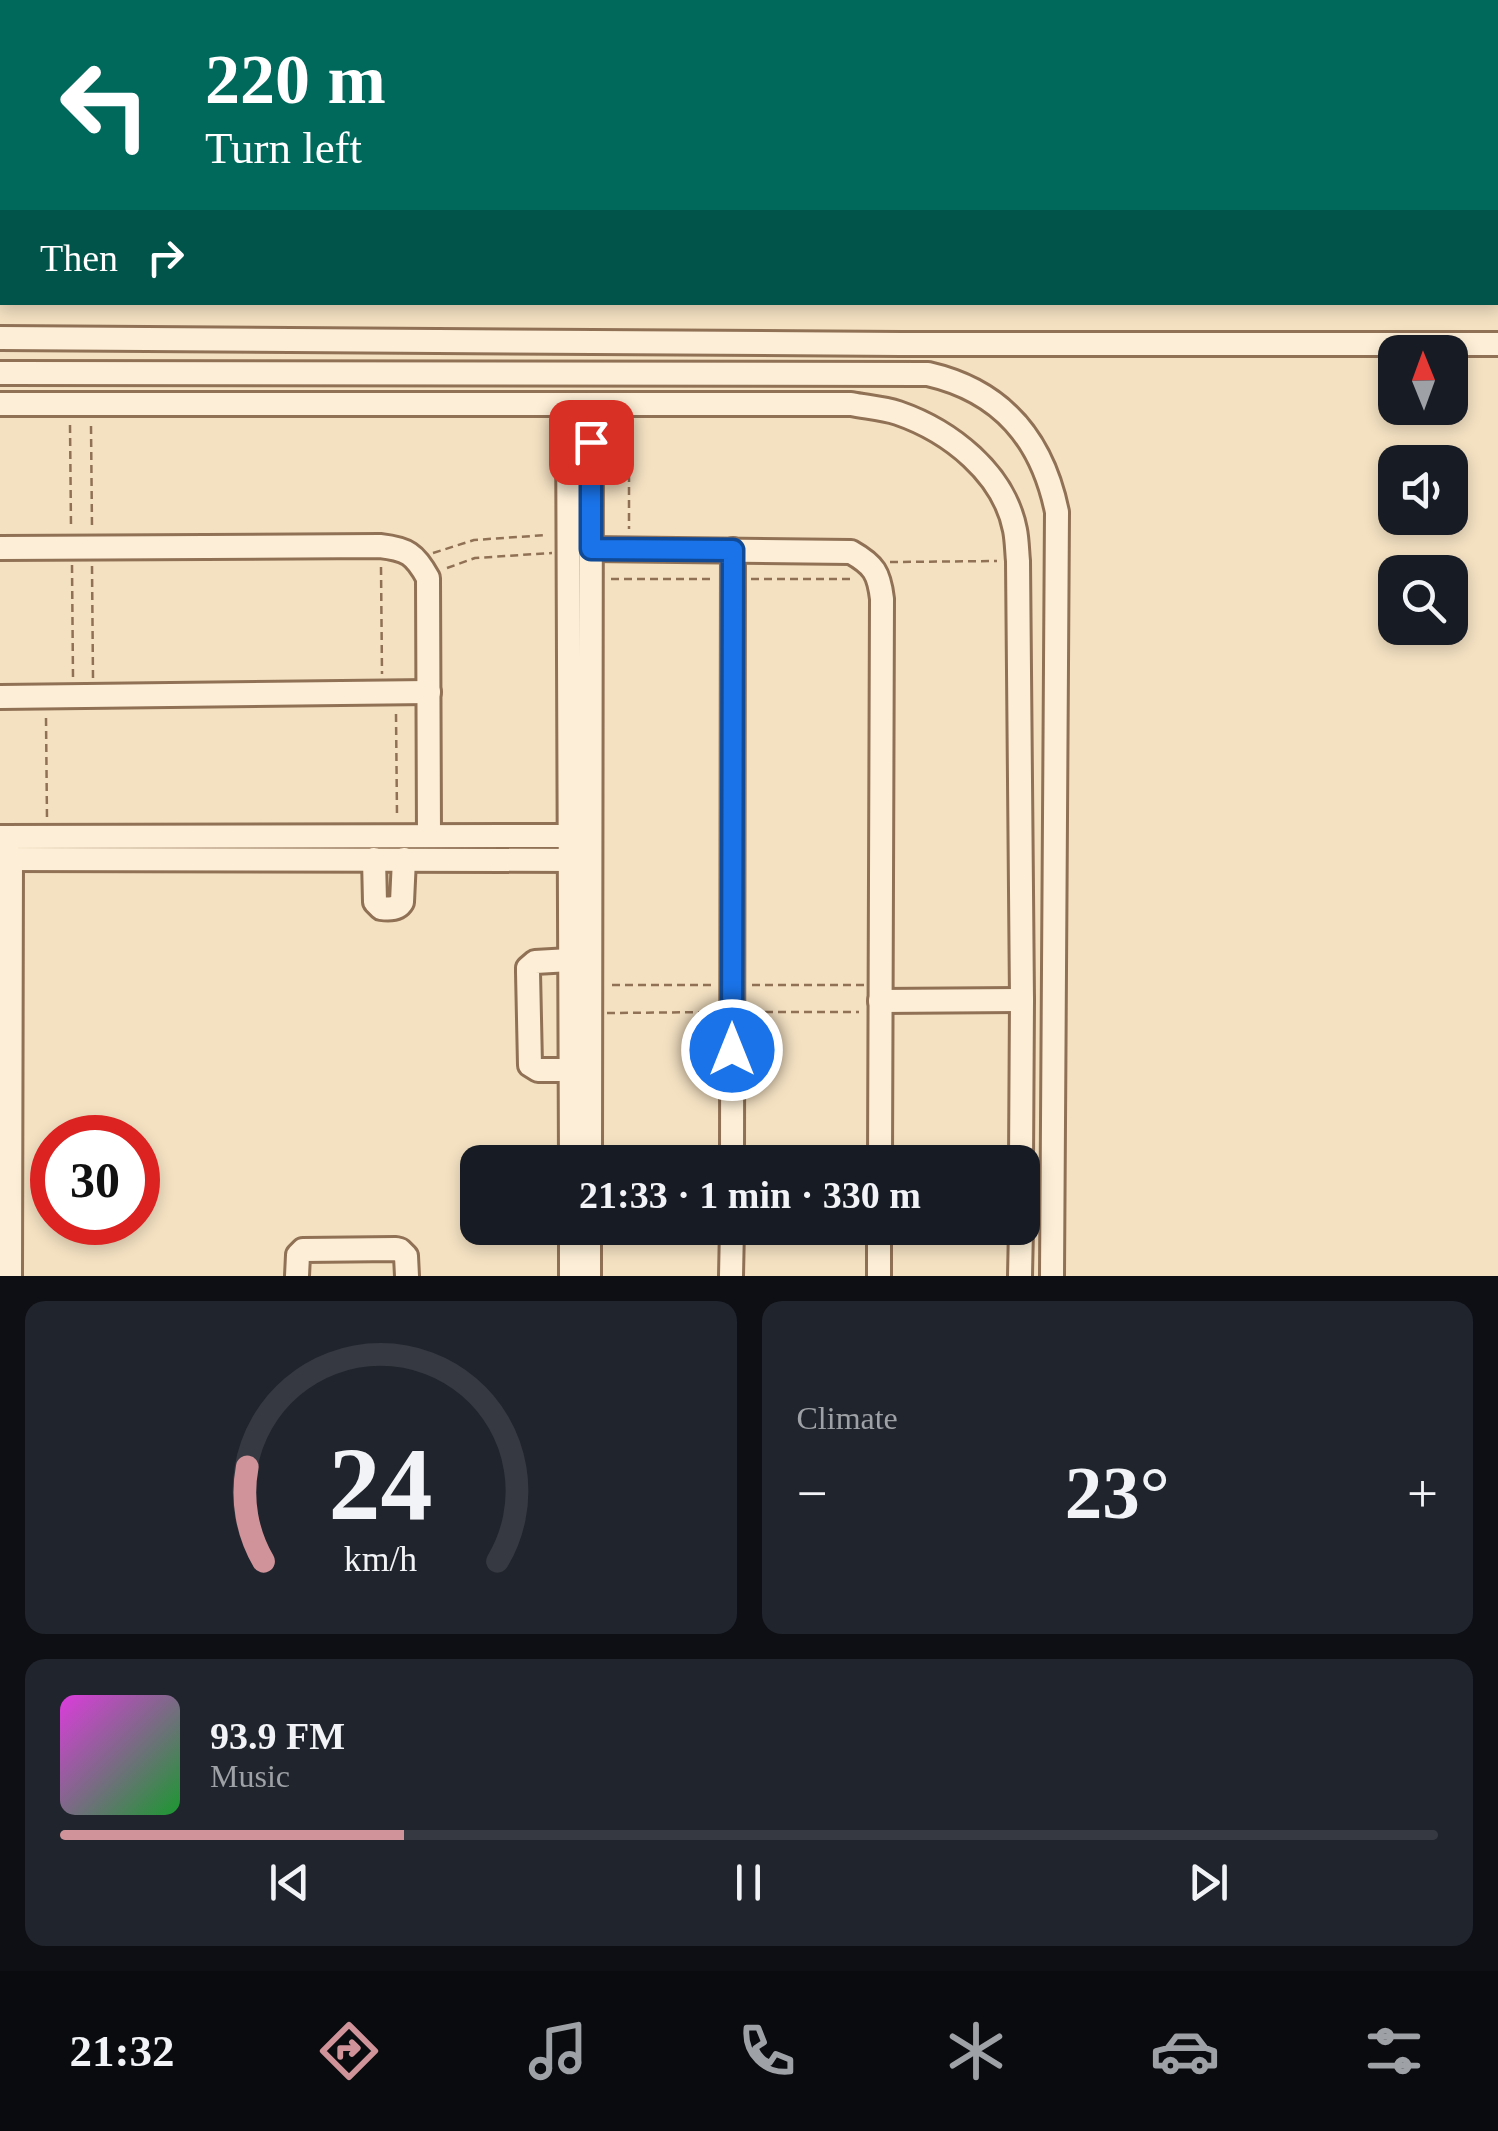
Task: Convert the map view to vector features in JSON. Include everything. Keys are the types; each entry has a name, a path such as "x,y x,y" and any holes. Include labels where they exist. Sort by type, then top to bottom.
{"street":[{"path":"3,332 881,344 1498,344"},
{"path":"0,373 928,374 974,390 1014,420 1043,462 1058,512 1052,1276"},
{"path":"0,404 851,404 894,412 935,428 970,454 998,488 1015,527 1021,1145"},
{"path":"580,406 576,852 589,1145"},
{"path":"576,545 852,552 869,562 880,579 880,1145"},
{"path":"0,548 401,548 423,569 429,836"},
{"path":"732,1145 733,550"},
{"path":"0,696 428,692"},
{"path":"0,837 429,836 576,852"},
{"path":"10,1276 6,858 404,860 576,852"},
{"path":"571,1145 570,960 576,852"},
{"path":"374,859 375,902 381,908 398,907 402,902 404,860"},
{"path":"570,960 535,962 528,968 530,1065 538,1070 570,1070"},
{"path":"880,1000 1022,1000"},
{"path":"571,1245 571,1276"},
{"path":"589,1276 590,1245"},
{"path":"732,1245 732,1276"},
{"path":"879,1245 879,1276"},
{"path":"1020,1245 1020,1276"},
{"path":"297,1276 298,1255 303,1250 396,1249 406,1256 407,1276"}],"path":[{"path":"629,406 629,549"},
{"path":"423,569 454,544 474,540 576,545"},
{"path":"423,569 576,545"},
{"path":"380,546 397,836"},
{"path":"869,562 1018,562"},
{"path":"45,696 48,837"}],"route":[{"path":"591,442 591,549 733,550 732,1050"}]}
